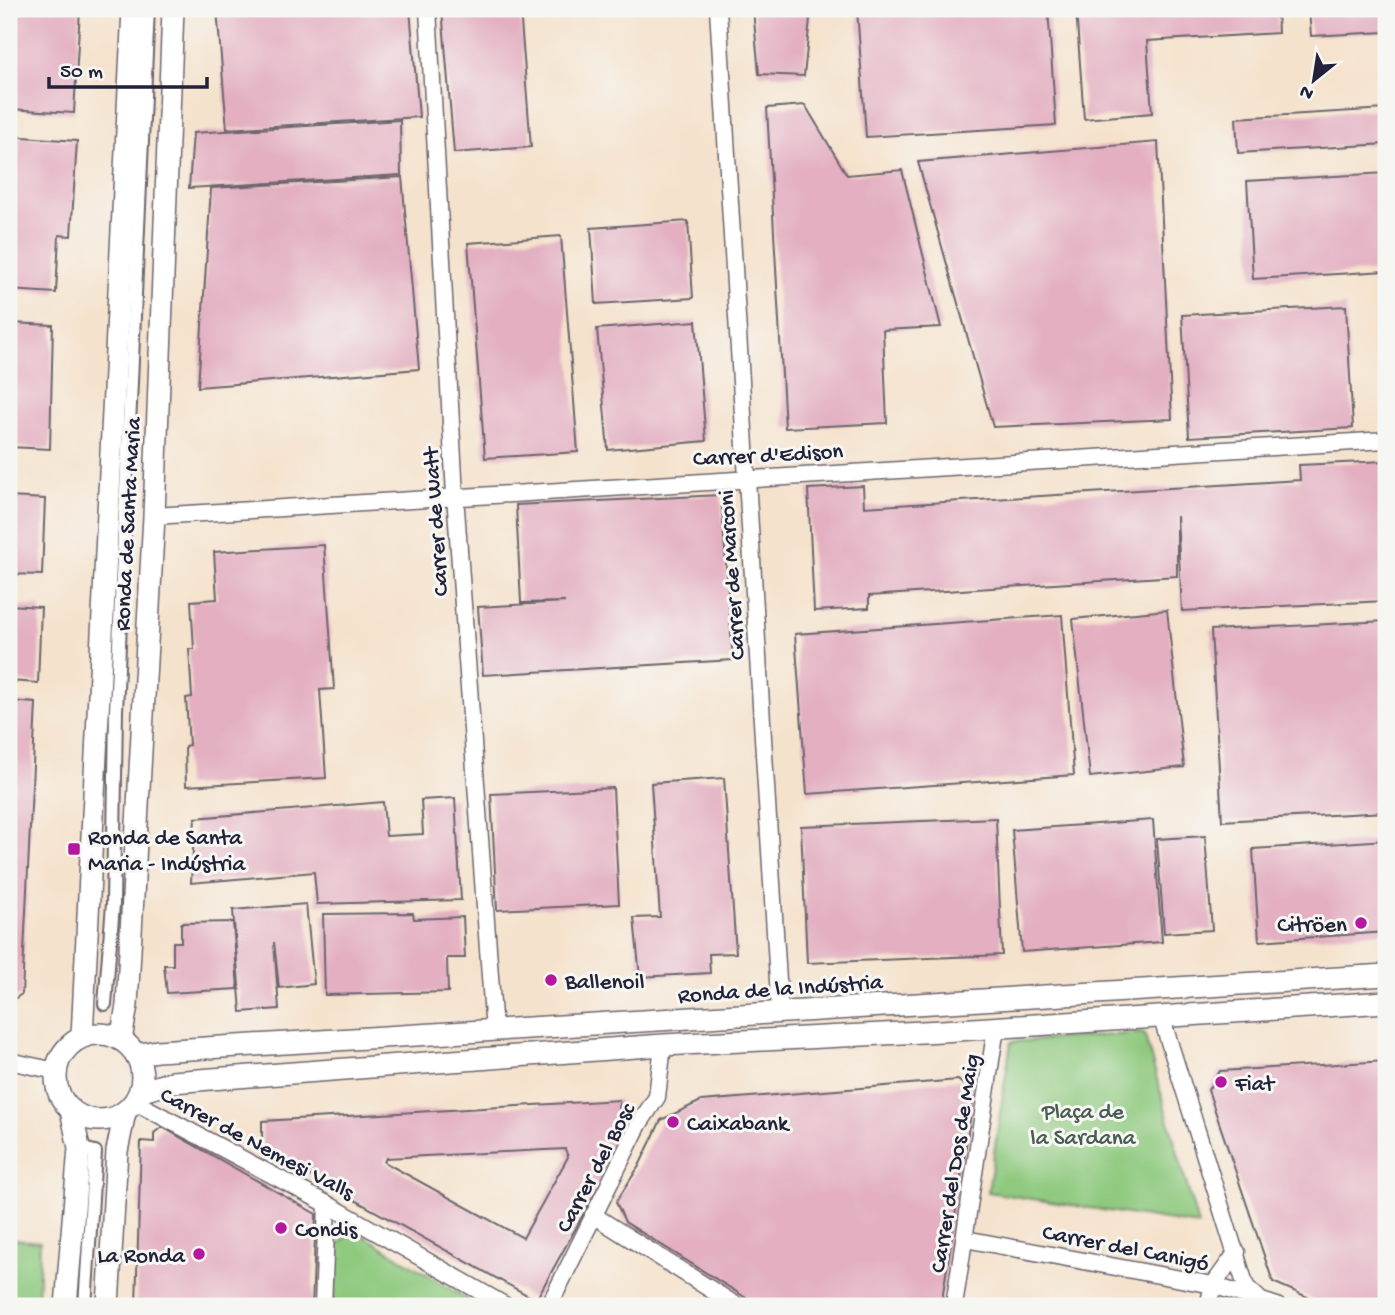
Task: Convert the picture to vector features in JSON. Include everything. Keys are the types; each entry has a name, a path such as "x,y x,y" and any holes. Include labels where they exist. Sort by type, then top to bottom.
{"street":[{"name":"Ronda de Santa Maria","path":"82,1037 133,9"},
{"name":"Ronda de Santa Maria","path":"104,1004 113,904 116,711 148,9"},
{"name":"Ronda de Santa Maria","path":"121,1040 125,1027 154,516 173,9"},
{"name":"Carrer de Watt","path":"428,9 455,495 494,1031"},
{"name":"Carrer de Marconi","path":"718,9 779,1013"},
{"name":"Carrer d'Edison","path":"154,516 455,495 1386,440"},
{"name":"Ronda de la Indústria","path":"136,1055 1386,975"},
{"path":"71,1110 98,1121 113,1119 134,1102 172,1082 663,1045 1386,1002"},
{"path":"1161,1016 1246,1287 1258,1298"},
{"name":"Carrer del Dos de Maig","path":"954,1306 996,1027"},
{"path":"66,1306 79,1148 71,1110 57,1086 56,1071 65,1051 82,1037 95,1034 121,1040 136,1055 141,1067 134,1102 117,1151 108,1306"},
{"name":"Carrer del Bosc","path":"548,1306 639,1124 657,1097 663,1045"},
{"path":"9,1061 56,1071"},
{"name":"Carrer de Nemesi Valls","path":"134,1102 327,1204 506,1306"},
{"path":"85,1306 95,1150"},
{"path":"323,1306 327,1204"},
{"path":"593,1215 737,1306"},
{"name":"Carrer del Canigó","path":"965,1238 1213,1286 1277,1306"},
{"path":"1208,1306 1213,1286 1237,1252"}],"green space":[{"name":"Plaça de la Sardana","path":"1144,1033 1198,1225 988,1192 1011,1042"},
{"path":"355,1230 478,1306 334,1306 336,1246"},
{"path":"9,1239 40,1242 38,1306 9,1306"}],"building":[{"path":"9,9 80,9 74,113 9,109"},
{"path":"217,9 410,9 419,117 227,129"},
{"path":"442,9 520,9 531,147 454,153"},
{"path":"753,9 811,9 804,76 759,74"},
{"path":"857,9 1048,9 1056,125 866,137"},
{"path":"1076,9 1277,9 1278,33 1147,41 1152,113 1084,119"},
{"path":"1309,9 1386,9 1386,32 1311,36"},
{"path":"805,105 847,175 902,170 941,327 883,330 887,423 785,428 767,108"},
{"path":"1386,109 1386,144 1238,153 1236,118"},
{"path":"400,120 401,175 189,188 193,133"},
{"path":"9,136 77,141 71,236 59,235 56,293 9,290"},
{"path":"1158,142 1172,419 993,427 918,162"},
{"path":"1386,173 1386,271 1253,279 1247,181"},
{"path":"402,177 419,369 198,387 211,188"},
{"path":"688,221 693,298 596,304 591,228"},
{"path":"561,236 578,452 485,458 468,243"},
{"path":"1346,306 1353,428 1189,437 1182,315"},
{"path":"696,321 706,441 608,450 597,329"},
{"path":"9,323 53,325 50,449 9,447"},
{"path":"1386,461 1386,601 1182,611 1177,516 1177,576 869,596 869,608 814,611 808,489 863,486 864,507 1300,480 1299,465"},
{"path":"721,495 733,660 483,675 478,607 565,602 521,603 516,505"},
{"path":"9,497 45,499 42,575 9,574"},
{"path":"324,545 334,689 320,690 326,778 186,786 185,746 189,745 186,698 192,697 189,649 194,649 191,601 217,599 214,552"},
{"path":"9,605 41,607 38,683 9,681"},
{"path":"1167,610 1184,767 1090,777 1073,619"},
{"path":"1062,615 1074,775 807,794 795,634"},
{"path":"1386,621 1386,812 1222,821 1211,630"},
{"path":"9,701 36,703 22,994 9,1002"},
{"path":"724,778 736,953 709,954 710,973 640,977 634,918 660,917 651,783"},
{"path":"613,788 619,904 497,910 491,794"},
{"path":"455,798 461,900 317,904 314,872 191,883 195,818 383,802 386,836 423,834 421,800"},
{"path":"996,818 1002,955 807,963 801,826"},
{"path":"1153,820 1162,942 1022,952 1012,830"},
{"path":"1205,836 1212,930 1164,933 1157,839"},
{"path":"1386,840 1386,932 1259,941 1253,849"},
{"path":"306,904 314,984 279,988 274,942 279,1009 241,1012 233,910"},
{"path":"413,913 414,919 463,917 465,958 447,958 448,992 325,995 323,914"},
{"path":"233,922 238,989 167,993 164,965 173,965 173,942 181,942 181,923"},
{"path":"1386,1061 1386,1306 1328,1306 1273,1282 1208,1090 1220,1071"},
{"path":"958,1080 974,1094 941,1306 759,1306 625,1222 616,1202 639,1166 661,1120 701,1101"},
{"path":"619,1100 621,1146 536,1300 262,1149 262,1121","holes":["565,1149 568,1157 523,1238 384,1162 386,1158"]},
{"path":"162,1127 316,1214 312,1306 136,1306 141,1141 154,1142 154,1133"}],"place":[{"name":"Ronda de Santa Maria - Indústria","path":"74,849"},
{"name":"Citröen","path":"1361,923"},
{"name":"Ballenoil","path":"551,980"},
{"name":"Fiat","path":"1221,1082"},
{"name":"Caixabank","path":"673,1122"},
{"name":"Condis","path":"281,1228"},
{"name":"La Ronda","path":"199,1254"}]}
